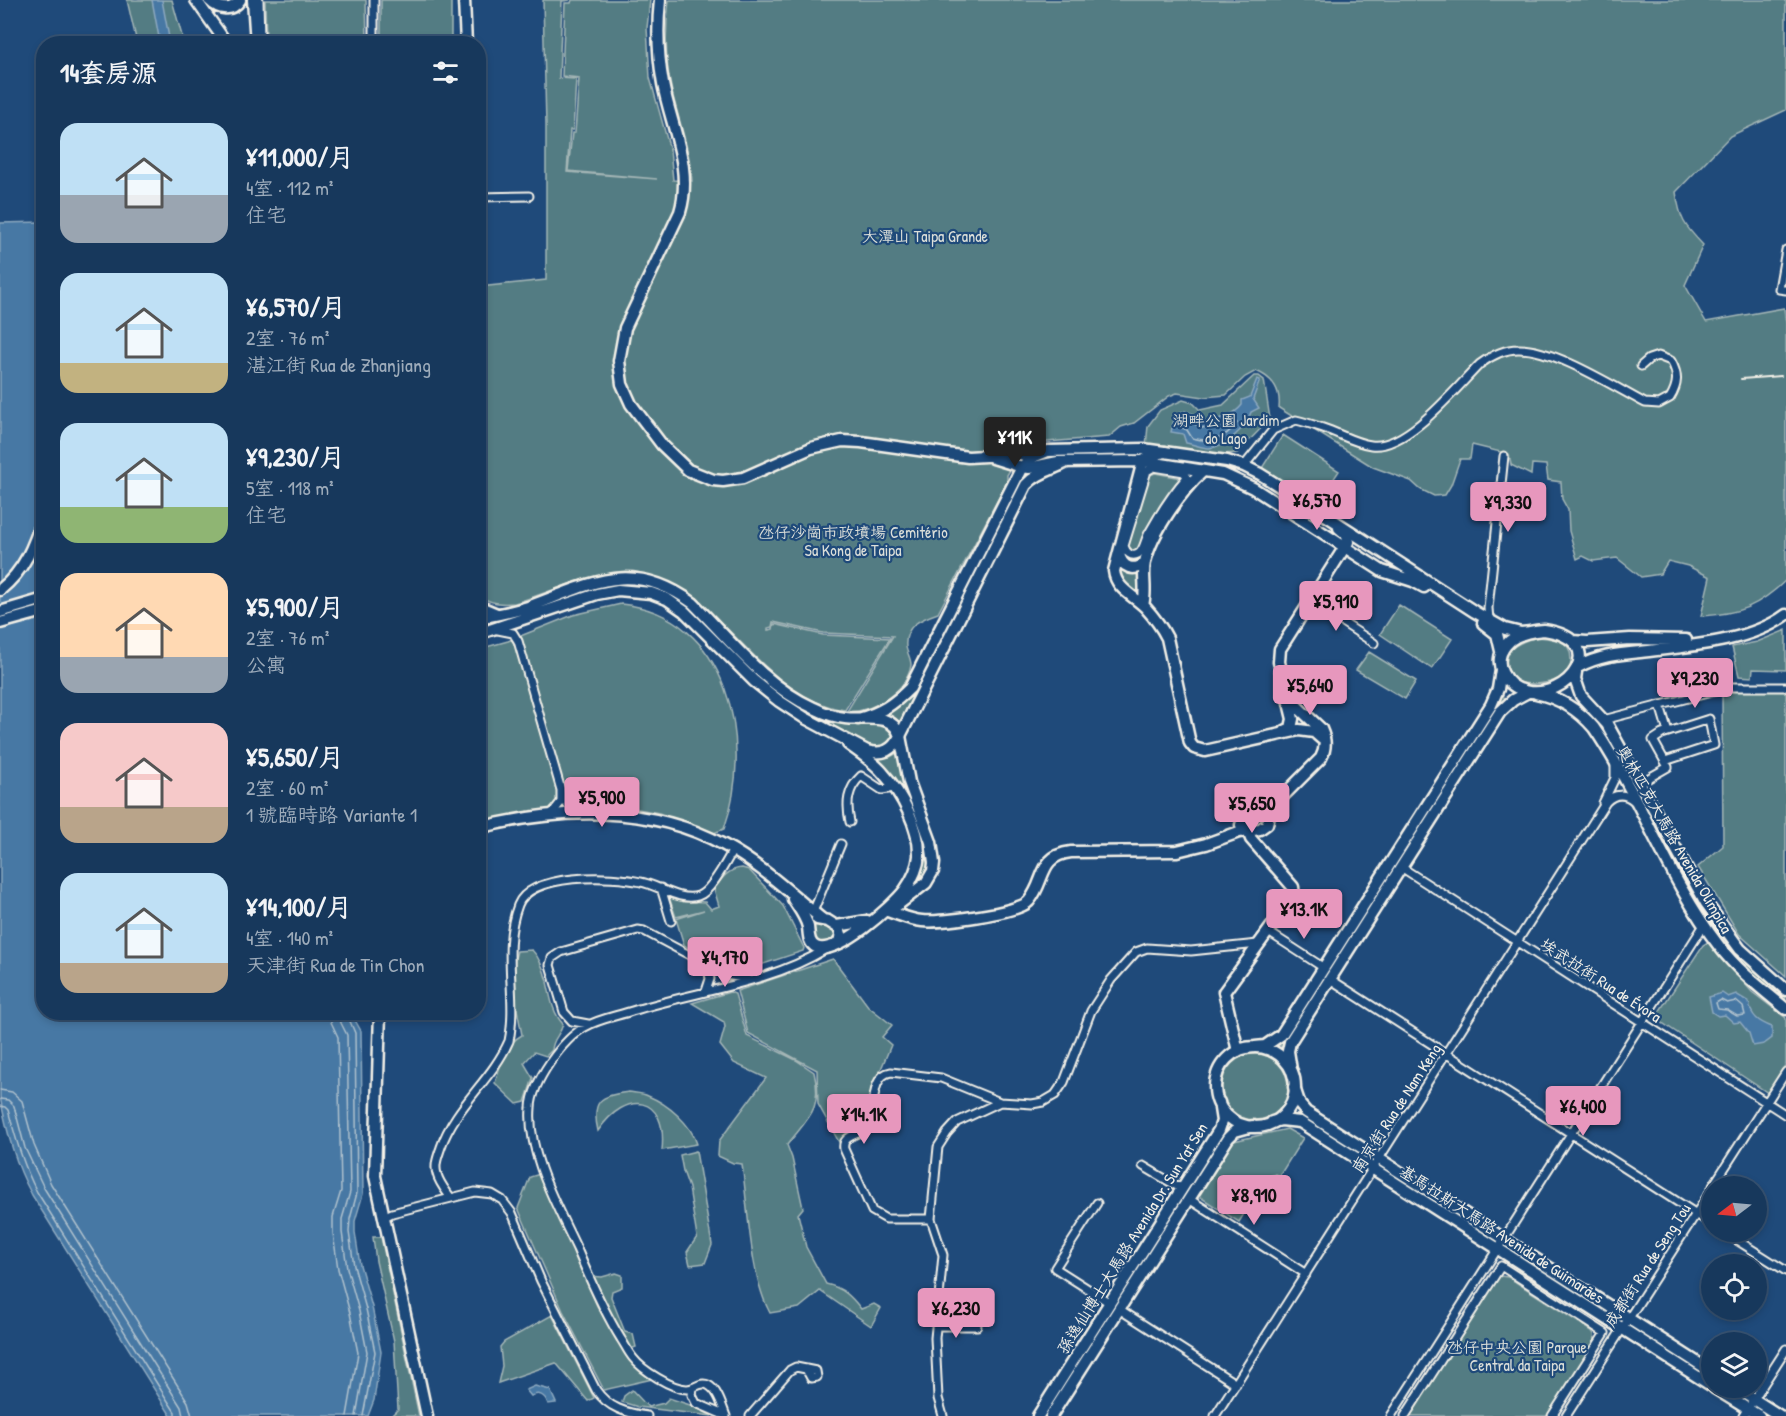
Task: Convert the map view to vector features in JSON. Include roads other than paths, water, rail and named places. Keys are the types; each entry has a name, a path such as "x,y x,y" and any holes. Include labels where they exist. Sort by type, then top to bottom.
{"main road":[{"path":"196,0 221,36"},
{"path":"209,0 219,8 226,9 236,6 240,0"},
{"path":"253,0 257,36"},
{"path":"464,0 466,36"},
{"path":"660,0 658,29 660,66 682,162 684,192 680,212 622,338 619,361 622,384 640,418 675,459 688,470 705,478 723,481 743,478 811,448 842,441 968,457 1143,449 1227,461 1244,466 1316,509 1475,612 1514,632 1551,632 1573,641 1587,642 1642,639 1713,641"},
{"path":"1143,461 1159,453 1168,452"},
{"path":"858,719 890,707 910,688 1022,467 1030,458 1039,453"},
{"path":"990,457 1033,468 1058,462 1143,461 1223,474 1253,488 1382,570 1418,583 1492,628 1497,634 1502,651 1501,670 1498,689 1491,705 1324,968 1281,1035 1265,1046 1238,1051 1226,1059 1217,1074 1216,1091 1226,1114 1232,1119 1253,1126 1280,1118 1290,1106 1294,1087 1288,1060 1290,1042 1500,712 1512,700 1532,692 1546,691 1565,682 1577,669 1602,657 1751,634 1784,617"},
{"path":"1143,461 1122,550 1114,571 1115,578 1118,585 1143,605 1161,626 1167,639 1188,737 1194,748 1205,751 1287,731 1293,724 1279,662 1280,649 1348,538 1345,532 1323,518 1316,509"},
{"path":"486,632 597,594 618,590 651,593 667,599 684,611 754,681 806,718 875,753 889,751 900,736 1026,485 1045,471 1065,463"},
{"path":"1143,605 1146,594 1145,563 1171,509 1184,490 1203,471"},
{"path":"0,590 17,574 36,540"},
{"path":"1122,550 1122,562 1129,568 1137,568 1145,563"},
{"path":"486,616 526,608 585,585 609,579 633,578 654,582 666,586 693,603 769,679 789,693 826,713 843,718 885,720 894,725 900,736 918,821 918,863 915,881 908,899 912,911 921,921"},
{"path":"0,612 36,601"},
{"path":"486,609 497,614"},
{"path":"0,623 36,613"},
{"path":"486,627 506,624"},
{"path":"1502,651 1511,640 1531,632"},
{"path":"1642,639 1646,645 1644,651"},
{"path":"1573,641 1580,658 1577,669"},
{"name":"奧林匹克大馬路 Avenida Olímpica","path":"1577,669 1575,679 1581,696 1607,724 1715,917 1740,949 1786,990"},
{"path":"1501,670 1508,683 1532,692"},
{"name":"奧林匹克大馬路 Avenida Olímpica","path":"1532,692 1558,699 1578,711 1594,728 1704,925 1720,948 1742,972 1786,1009"},
{"path":"1238,1051 1224,992 1294,897 1293,887 1247,828 1250,809 1265,810 1282,797 1321,758 1326,744 1321,729 1287,697"},
{"path":"1279,733 1306,730 1320,736 1326,744"},
{"path":"788,891 808,926 810,939 818,948 833,946 887,910 908,899 930,878 934,863 932,846 918,821 883,772 842,738"},
{"path":"887,910 921,921 946,921 1016,909 1029,902 1050,860 1065,853 1177,851 1206,844 1268,821 1265,810"},
{"path":"486,826 550,816 621,813 650,818 698,833 734,850 823,920 837,926 853,925 876,918"},
{"path":"1226,1000 1230,987 1299,893 1299,885 1262,840 1247,828"},
{"path":"887,910 906,889 918,863"},
{"path":"808,926 814,920 823,920"},
{"path":"833,946 842,937 837,926"},
{"path":"380,1020 375,1176 427,1416"},
{"path":"1255,1047 1278,1054 1291,1070"},
{"name":"基馬拉斯大馬路 Avenida de Guimarães","path":"1294,1087 1296,1097 1306,1112 1376,1164 1625,1324 1701,1378"},
{"name":"孫逸仙博士大馬路 Avenida Dr. Sun Yat Sen","path":"1051,1416 1182,1189 1219,1130 1222,1121 1219,1102"},
{"name":"基馬拉斯大馬路 Avenida de Guimarães","path":"1272,1122 1281,1119 1300,1122 1376,1164"},
{"name":"孫逸仙博士大馬路 Avenida Dr. Sun Yat Sen","path":"1038,1416 1189,1199 1228,1138 1235,1131 1253,1126"},
{"name":"基馬拉斯大馬路 Avenida de Guimarães","path":"1625,1324 1701,1366"},
{"name":"基馬拉斯大馬路 Avenida de Guimarães","path":"1731,1398 1759,1416"},
{"name":"基馬拉斯大馬路 Avenida de Guimarães","path":"1748,1408 1780,1416"}],"street":[{"path":"258,36 259,0"},
{"path":"374,0 375,36"},
{"path":"486,197 529,196"},
{"path":"1786,250 1779,290 1786,290"},
{"path":"1244,466 1273,430 1296,420 1368,445 1395,441 1423,421 1480,364 1488,358 1513,349 1530,349 1555,356 1646,403 1659,404 1670,398 1678,381 1671,361 1658,356 1648,359 1641,366"},
{"path":"1489,620 1488,608 1504,456"},
{"path":"1154,467 1186,473 1187,477 1147,536 1141,552 1131,555 1122,550 1148,470 1154,467"},
{"path":"1310,601 1374,643"},
{"path":"1475,612 1488,608"},
{"path":"493,630 509,631 518,641 561,790 568,805 584,815"},
{"path":"1603,720 1731,687 1786,687"},
{"path":"1660,705 1668,732"},
{"path":"1640,783 1668,767 1653,740 1668,732 1709,719 1714,745 1665,761"},
{"name":"南京街 Rua de Nam Keng","path":"1599,814 1615,778 1614,763"},
{"path":"850,822 846,807 853,783 861,776 882,790 894,788"},
{"path":"550,816 561,802 561,790"},
{"name":"南京街 Rua de Nam Keng","path":"1215,1416 1608,800 1616,796 1627,796 1636,803"},
{"path":"813,912 841,844"},
{"path":"451,1198 438,1178 437,1160 450,1125 501,1056 509,1041 511,934 522,898 527,892 548,882 583,879 625,879 686,897 703,894 734,850"},
{"name":"埃武拉街 Rua de Évora","path":"1401,867 1786,1115"},
{"path":"661,888 671,921"},
{"path":"1390,1416 1704,925"},
{"path":"589,1024 573,1021 564,1012 550,965 554,955 638,930 674,946 708,967 727,975 750,980"},
{"path":"1270,933 1324,968"},
{"path":"806,959 811,949 810,939"},
{"path":"931,1219 886,1219 873,1211 844,1149 843,1143 847,1138 868,1127 877,1083 884,1073 897,1072 941,1078 1000,1102 1032,1104 1050,1098 1060,1089 1090,1011 1111,980 1136,952 1147,948 1191,951 1258,944"},
{"path":"693,1388 692,1395 696,1403 726,1416 715,1391 709,1385 699,1384 693,1388 682,1389 648,1372 633,1358 603,1310 548,1185 537,1153 530,1108 534,1091 570,1037 589,1024 783,970 833,946"},
{"path":"706,991 710,978 708,967"},
{"path":"1330,980 1701,1218"},
{"name":"成都街 Rua de Seng Tou","path":"1720,1176 1786,1072"},
{"path":"943,1416 938,1398 935,1357 943,1256 931,1219 938,1147 957,1122 1000,1102"},
{"path":"1143,1166 1182,1189"},
{"path":"384,1217 475,1192 486,1192 497,1196 508,1205 540,1281 601,1398 614,1408 647,1416"},
{"path":"1189,1199 1306,1274"},
{"path":"1097,1203 1055,1268 1236,1384"},
{"name":"成都街 Rua de Seng Tou","path":"1566,1416 1701,1205"},
{"path":"1740,1242 1786,1271"},
{"path":"1405,1416 1501,1266 1605,1333 1552,1416"},
{"path":"936,1326 977,1326"},
{"path":"1748,1408 1786,1348"},
{"path":"750,1416 790,1370 801,1366 806,1369"}],"water":[{"path":"152,0 162,0 169,36 159,36"},
{"path":"36,222 36,1020 355,1020 361,1031 363,1194 355,1221 355,1232 360,1265 372,1307 381,1352 374,1400 368,1416 171,1416 32,1195 16,1160 0,1097 0,223"},
{"path":"1257,379 1260,380 1253,399 1259,408 1251,412 1245,424 1229,440 1216,447 1206,448 1186,443 1183,434 1171,432 1175,416 1185,411 1203,422 1219,419 1234,412 1242,405 1242,400 1250,397"},
{"path":"1722,993 1728,997 1736,994 1749,1002 1756,1018 1772,1027 1772,1038 1764,1044 1753,1046 1749,1033 1740,1022 1734,1023 1725,1015 1718,1016 1712,1012 1709,997"},
{"path":"535,1386 550,1390 556,1403 548,1404 539,1394 531,1396 526,1390"}],"railway":[{"path":"1741,379 1781,376"}],"park label":[{"name":"大潭山 Taipa Grande","path":"925,236"},
{"name":"湖畔公園 Jardim do Lago","path":"1226,429"},
{"name":"氹仔沙崗市政墳場 Cemitério Sa Kong de Taipa","path":"853,541"},
{"name":"氹仔中央公園 Parque Central da Taipa","path":"1517,1356"}]}
